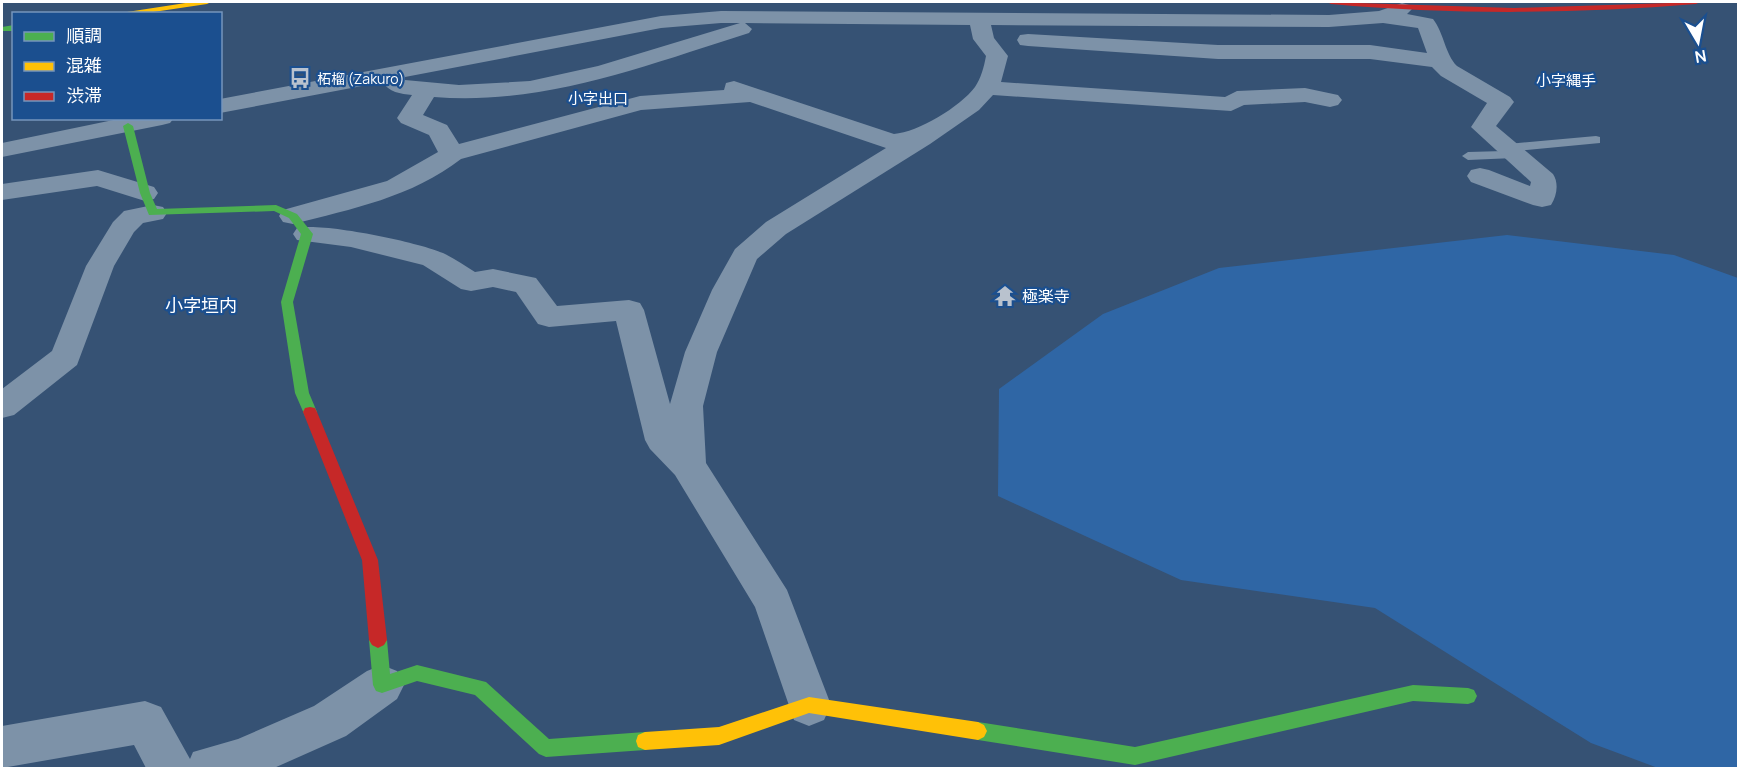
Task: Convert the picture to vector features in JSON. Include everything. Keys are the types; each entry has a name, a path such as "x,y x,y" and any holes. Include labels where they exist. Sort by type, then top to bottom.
{"main road":[{"path":"133,12 207,2"},
{"path":"1331,2 1392,13 1561,11 1696,2"},
{"path":"128,126 149,203 276,208 300,225 287,302 302,393 370,560 382,685 417,673 480,688 546,748 719,736 809,705 1135,756 1413,693 1468,696"}],"street":[{"path":"981,29 1329,21 1392,13 1426,23 1438,51 1439,62"},
{"path":"394,74 394,83 426,90 459,93 530,88 603,72 777,16"},
{"path":"222,106 661,22 777,16 981,29 1218,52 1370,52 1439,62 1449,71 1502,102 1490,113 1484,127 1544,180 1542,199 1474,166"},
{"path":"688,465 686,406 701,352 727,290 745,255 776,228 921,139 971,105 989,88 994,78 997,56 981,29"},
{"path":"603,72 624,83 728,87 893,142 921,139"},
{"path":"989,88 1231,104 1237,98 1305,94 1330,100"},
{"path":"426,90 409,118 438,130 452,154"},
{"path":"300,225 400,186 432,171 452,154 640,104 755,95"},
{"path":"2,150 154,120"},
{"path":"2,192 98,178 149,203 123,228 100,266 66,357 2,406"},
{"path":"300,225 433,259 471,282 493,278 526,285 549,317 630,310 662,440 688,465 773,602 809,705"},
{"path":"209,768 240,761 330,721 382,685"},
{"path":"2,748 145,722 171,768"}],"lane":[{"path":"1474,166 1511,151 1596,140"}],"shaded area":[{"path":"1507,235 1674,255 1738,278 1738,768 1658,768 1591,743 1375,608 1181,580 998,496 999,389 1103,314 1219,268"}],"traffic: fast":[{"path":"2,29 12,28"},
{"path":"128,126 145,193 153,213 276,208 293,216 307,234 287,302 302,393 310,412"},
{"path":"378,640 382,685 417,673 480,688 546,748 645,741"},
{"path":"978,731 1135,756 1413,693 1468,696"}],"traffic: slow":[{"path":"133,12 207,2"},
{"path":"645,741 719,736 809,705 978,731"}],"traffic: jam":[{"path":"1331,2 1422,9 1514,11 1696,2"},
{"path":"310,412 370,560 378,640"}],"place":[{"name":"柘榴 (Zakuro)","path":"300,78"},
{"name":"極楽寺","path":"1005,296"}],"district":[{"name":"小字縄手","path":"1566,80"},
{"name":"小字出口","path":"598,98"},
{"name":"小字垣内","path":"201,305"}]}
